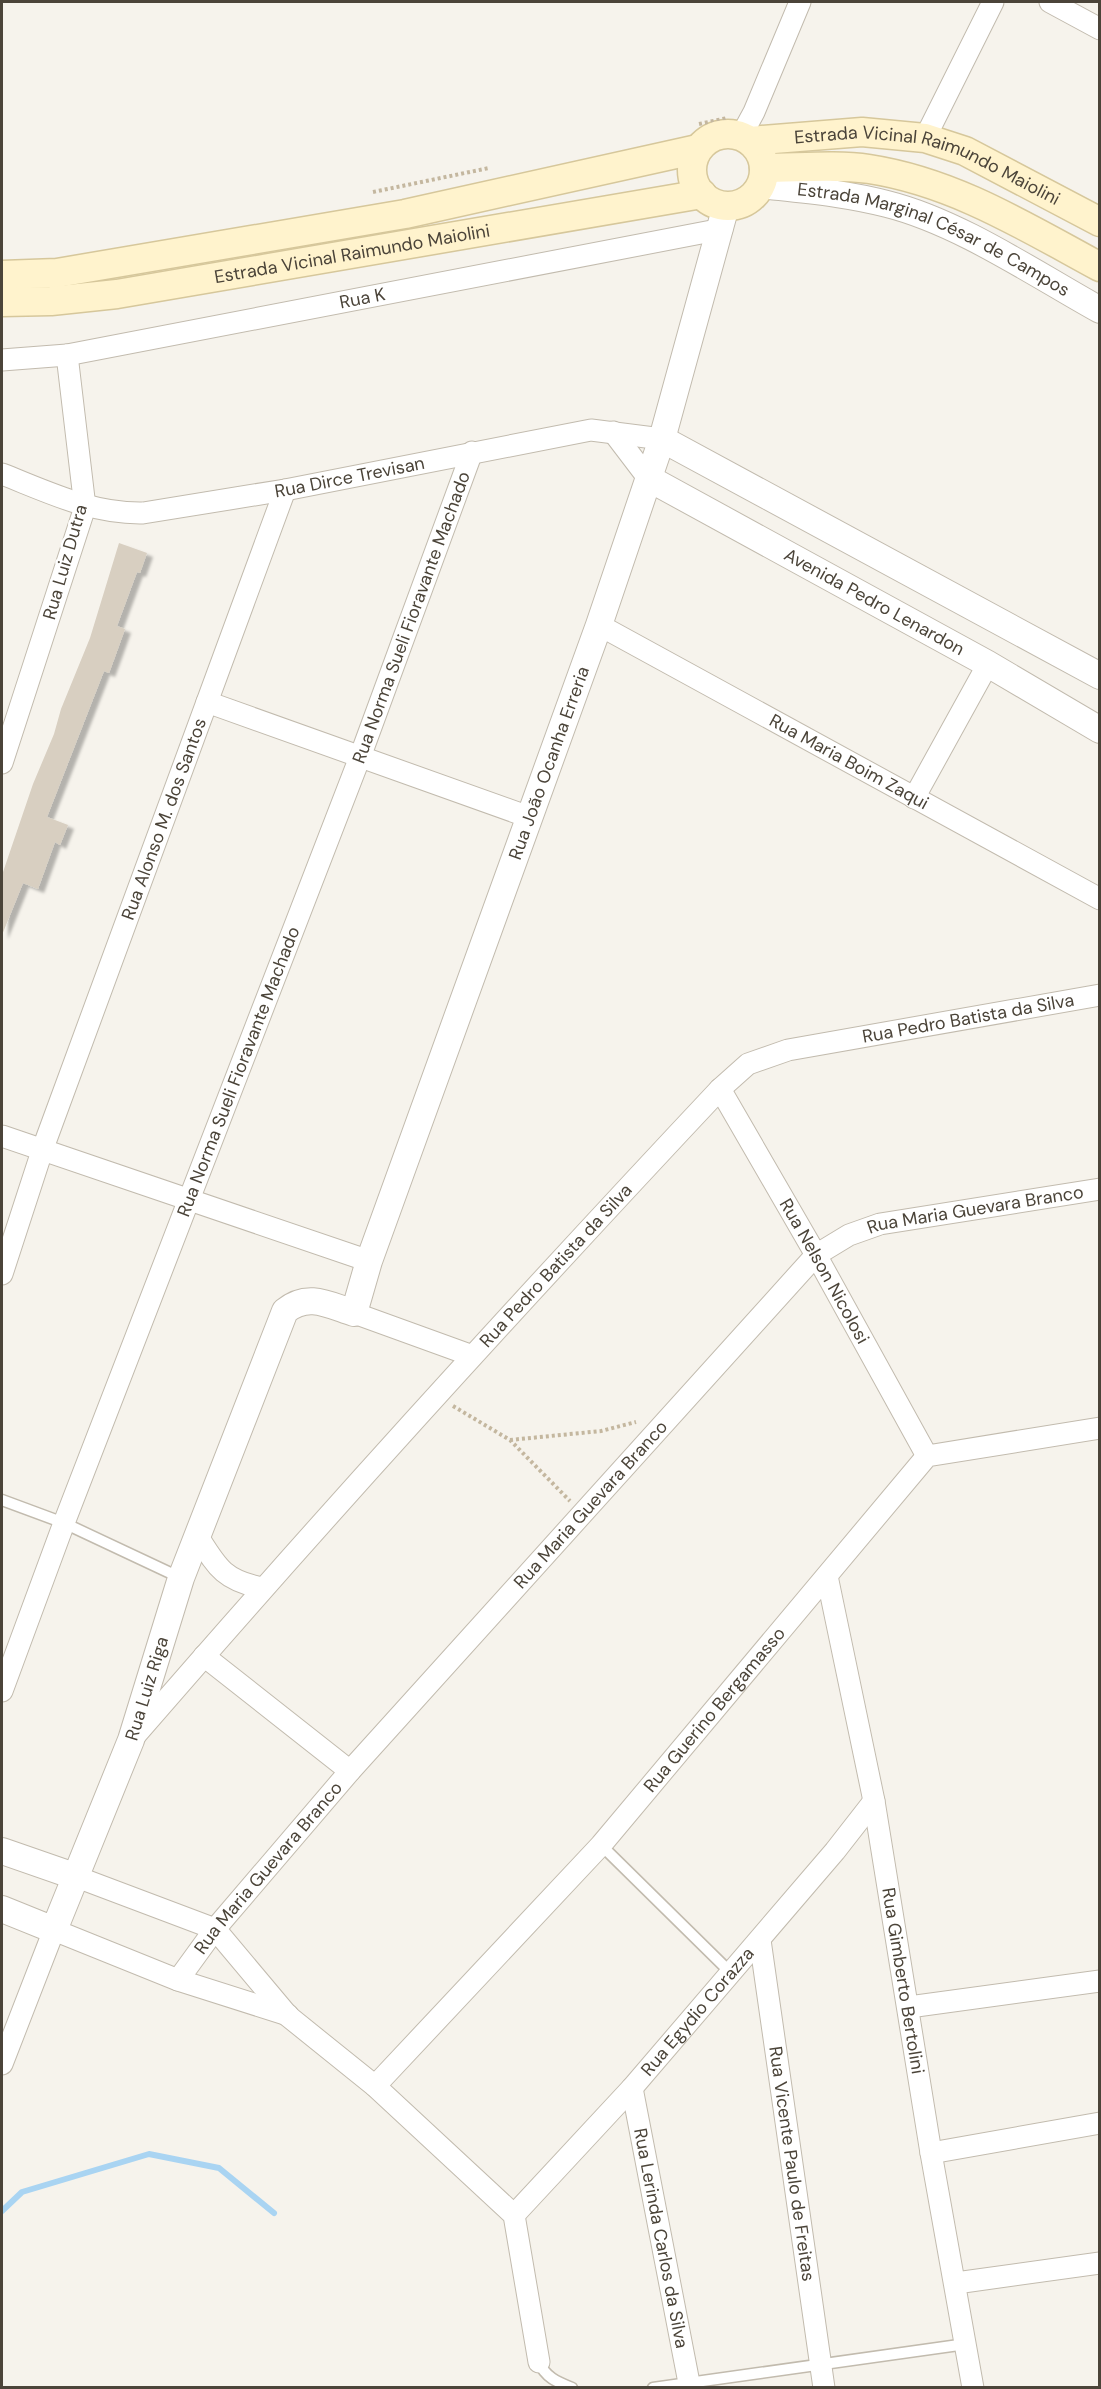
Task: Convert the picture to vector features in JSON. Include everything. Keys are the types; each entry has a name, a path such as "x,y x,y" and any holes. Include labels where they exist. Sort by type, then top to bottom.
{"main road":[{"name":"Estrada Vicinal Raimundo Maiolini","path":"745,138 862,132 925,138 965,151 1100,222"},
{"path":"724,134 745,138 762,158 762,177 752,196 740,204 717,209 694,180 693,164 698,150 710,139 724,134"},
{"name":"Estrada Vicinal Raimundo Maiolini","path":"2,275 57,273 405,214 698,150"},
{"name":"Estrada Vicinal Raimundo Maiolini","path":"762,177 867,169 908,177 953,190 1100,267"},
{"name":"Estrada Vicinal Raimundo Maiolini","path":"2,302 51,302 117,294 717,209"}],"street":[{"path":"745,138 800,2"},
{"path":"925,138 993,2"},
{"path":"1050,2 1100,29"},
{"name":"Estrada Marginal César de Campos","path":"762,177 869,200 936,220 1100,310"},
{"name":"Rua K","path":"2,360 67,355 717,209"},
{"name":"Rua João Ocanha Erreria","path":"354,1313 369,1261 599,624 662,440 717,209"},
{"name":"Rua Luiz Dutra","path":"2,763 85,507 67,355"},
{"name":"Rua Dirce Trevisan","path":"2,474 85,507 121,513 142,513 285,490 591,430 662,440"},
{"path":"613,432 648,478"},
{"path":"662,440 1100,676"},
{"name":"Rua Norma Sueli Fioravante Machado","path":"2,1691 64,1523 360,757 472,452"},
{"name":"Avenida Pedro Lenardon","path":"648,478 988,664 1100,730"},
{"name":"Rua Alonso M. dos Santos","path":"2,1274 43,1148 285,490"},
{"name":"Rua Maria Boim Zaqui","path":"599,624 1100,899"},
{"path":"914,798 988,664"},
{"path":"207,702 530,817"},
{"name":"Rua Pedro Batista da Silva","path":"131,1740 262,1588 470,1355 720,1089 748,1064 789,1050 1100,995"},
{"name":"Rua Nelson Nicolosi","path":"720,1089 816,1255 927,1456"},
{"path":"2,1136 43,1148 369,1261"},
{"name":"Rua Maria Guevara Branco","path":"178,1980 215,1929 350,1771 582,1513 687,1401 816,1255 849,1235 880,1224 1100,1189"},
{"name":"Rua Luiz Riga","path":"2,2064 131,1740 181,1578 285,1311 294,1304 315,1300 354,1313"},
{"path":"354,1313 470,1355"},
{"path":"927,1456 1100,1428"},
{"name":"Rua Guerino Bergamasso","path":"375,2085 601,1845 927,1456"},
{"path":"197,1535 226,1577 241,1584 262,1588"},
{"name":"Rua Gimberto Bertolini","path":"827,1576 874,1801 931,2153 973,2388"},
{"path":"204,1656 350,1771"},
{"name":"Rua Egydio Corazza","path":"514,2215 632,2088 760,1940 874,1801"},
{"path":"2,1851 77,1876 215,1929 288,2016 375,2085 514,2215 539,2362"},
{"path":"2,1910 178,1980 288,2016"},
{"name":"Rua Vicente Paulo de Freitas","path":"760,1940 824,2388"},
{"path":"909,2007 1100,1982"},
{"name":"Rua Lerinda Carlos da Silva","path":"632,2088 690,2384"},
{"path":"931,2153 1100,2123"},
{"path":"956,2283 1100,2263"}],"lane":[{"path":"2,1500 64,1523 181,1578"},
{"path":"601,1845 730,1972"},
{"path":"653,2388 966,2344"},
{"path":"539,2362 542,2370 551,2378 572,2388"}],"path":[{"path":"435,1394 510,1440 582,1513"},
{"path":"510,1440 601,1431 639,1421"}],"building":[{"path":"119,543 147,553 140,573 137,572 117,626 125,629 109,673 104,671 47,817 68,825 60,845 55,842 38,889 23,883 2,935 2,875 33,784 90,638"}],"waterway":[{"path":"2,2211 22,2192 149,2154 219,2168 274,2213"}]}
